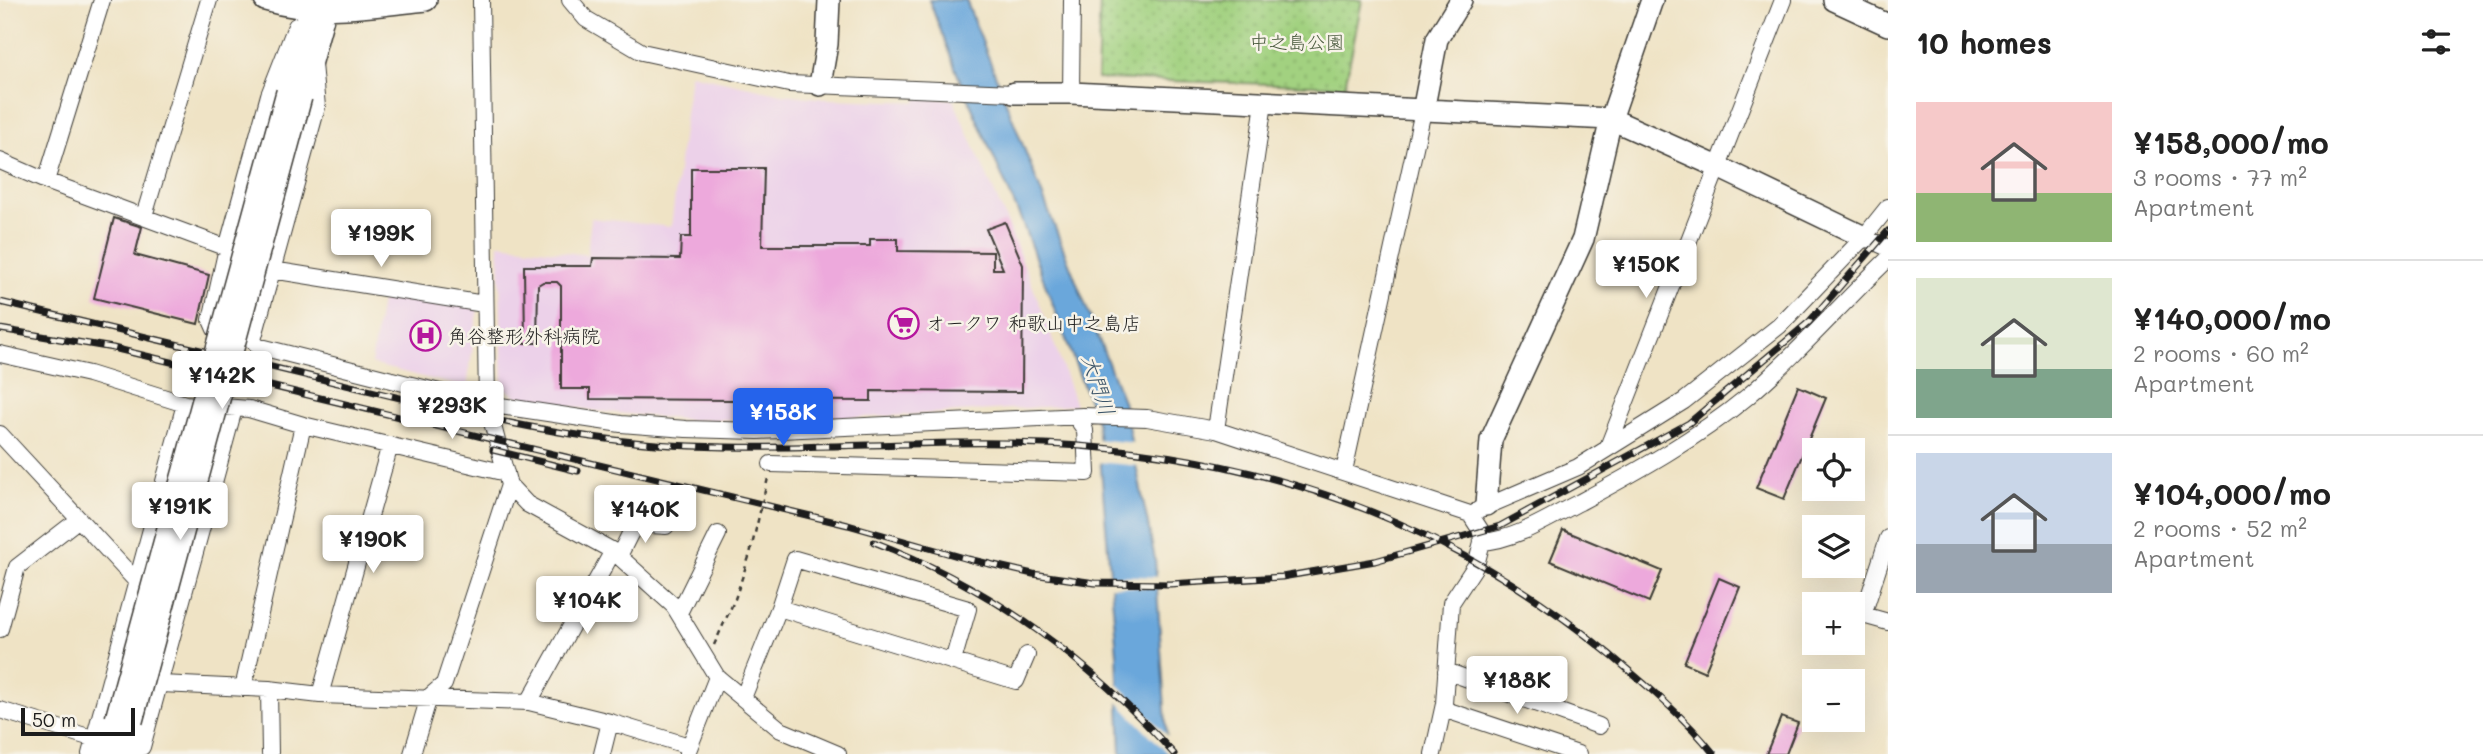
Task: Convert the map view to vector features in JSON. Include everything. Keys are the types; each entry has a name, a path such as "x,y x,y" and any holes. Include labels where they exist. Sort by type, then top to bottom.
{"street":[{"path":"46,181 102,0"},
{"path":"144,216 209,0"},
{"path":"265,0 286,7 318,8 426,0"},
{"path":"481,0 486,404 507,479 527,504 616,553 674,606 717,677 781,730 838,754"},
{"path":"570,0 586,19 642,52 789,84 1071,93 1611,119 1888,248"},
{"path":"820,85 827,44 829,0"},
{"path":"1071,93 1072,0"},
{"path":"1344,471 1437,40 1461,0"},
{"path":"1433,754 1443,709 1451,603 1476,565 1482,542 1478,510 1491,440 1583,239 1611,119 1652,0"},
{"path":"1608,447 1783,0"},
{"path":"1834,0 1888,26"},
{"path":"253,340 317,107 313,60 318,8"},
{"path":"108,749 124,720 318,8"},
{"path":"318,8 296,26 269,95 227,248 211,320 215,329 253,340 257,346 486,404 621,424 758,431 1080,416 1147,418 1216,430 1478,510 1578,467 1684,401 1779,326 1864,237 1888,207"},
{"path":"294,95 313,60"},
{"path":"1216,430 1264,103"},
{"path":"0,160 46,181 227,248 272,270 484,304"},
{"path":"1482,542 1499,541 1561,512 1661,459 1746,397 1808,340 1888,258"},
{"path":"0,354 89,374 185,404 250,409 507,479"},
{"path":"108,749 138,583 185,404"},
{"path":"0,710 108,749 134,751 142,747 234,409"},
{"path":"771,464 1087,473 1085,430 1080,416"},
{"path":"243,688 303,425"},
{"path":"0,433 138,583"},
{"path":"320,695 390,445"},
{"path":"412,754 429,697 444,684 507,479"},
{"path":"0,629 3,606 17,566 79,519"},
{"path":"529,702 635,524 666,526"},
{"path":"1888,538 1863,615 1888,622"},
{"path":"679,613 719,540"},
{"path":"743,698 779,608 795,559 968,609 953,661"},
{"path":"779,608 1016,681 1027,654"},
{"path":"1446,671 1599,726"},
{"path":"161,684 320,695 529,702 610,722 688,750 717,677"},
{"path":"269,690 270,754"},
{"path":"1443,709 1578,754"},
{"path":"602,754 610,722"}],"path":[{"path":"705,656 711,650 735,599 755,533 771,464"}],"shaded area":[{"path":"690,74 782,94 828,99 916,102 917,98 953,99 1006,219 1076,405 873,417 690,420 596,411 517,397 503,387 499,244 587,255 591,218 671,227"},
{"name":"角谷整形外科病院","path":"383,288 478,308 467,388 371,364"}],"green space":[{"name":"中之島公園","path":"1100,0 1362,0 1345,86 1097,79"}],"water":[{"name":"大門川","path":"929,0 966,0 1123,401 1155,559 1168,754 1121,754 1117,654 1097,422 1020,217 959,78"}],"pier":[{"path":"1095,439 1135,443 1140,466 1097,462"},
{"path":"1106,575 1160,577 1161,588 1107,586"},
{"path":"1116,682 1171,739 1172,754 1168,754 1115,699"}],"building":[{"path":"691,168 764,168 762,246 870,246 870,239 898,239 898,251 993,252 993,269 1003,269 986,229 1005,222 1023,265 1022,392 871,391 871,401 590,399 590,389 561,389 561,286 557,282 543,282 538,285 537,343 525,343 524,266 592,266 593,258 680,259 681,237 691,237"},
{"path":"114,218 142,227 135,255 209,275 198,324 94,298"},
{"path":"1798,386 1826,398 1809,438 1802,438 1802,456 1784,499 1756,488"},
{"path":"1563,530 1662,571 1649,602 1550,561"},
{"path":"1719,578 1740,587 1705,672 1684,663"},
{"path":"1781,717 1798,723 1786,754 1766,754"}],"railway":[{"path":"0,329 113,348 848,525 968,559 1033,574 1095,583 1170,584 1282,577 1375,561 1500,526 1689,423 1809,322 1888,231"},
{"path":"0,302 441,408 510,423 615,440 722,447 1045,444 1124,450 1199,462 1273,479 1344,501 1413,530 1480,564 1545,605 1608,653 1677,714 1714,754"},
{"path":"493,450 578,471"},
{"path":"874,542 958,581 1037,630 1109,688 1174,754"}],"place":[{"name":"オークワ 和歌山中之島店","path":"903,323"},
{"name":"角谷整形外科病院","path":"425,336"}]}
